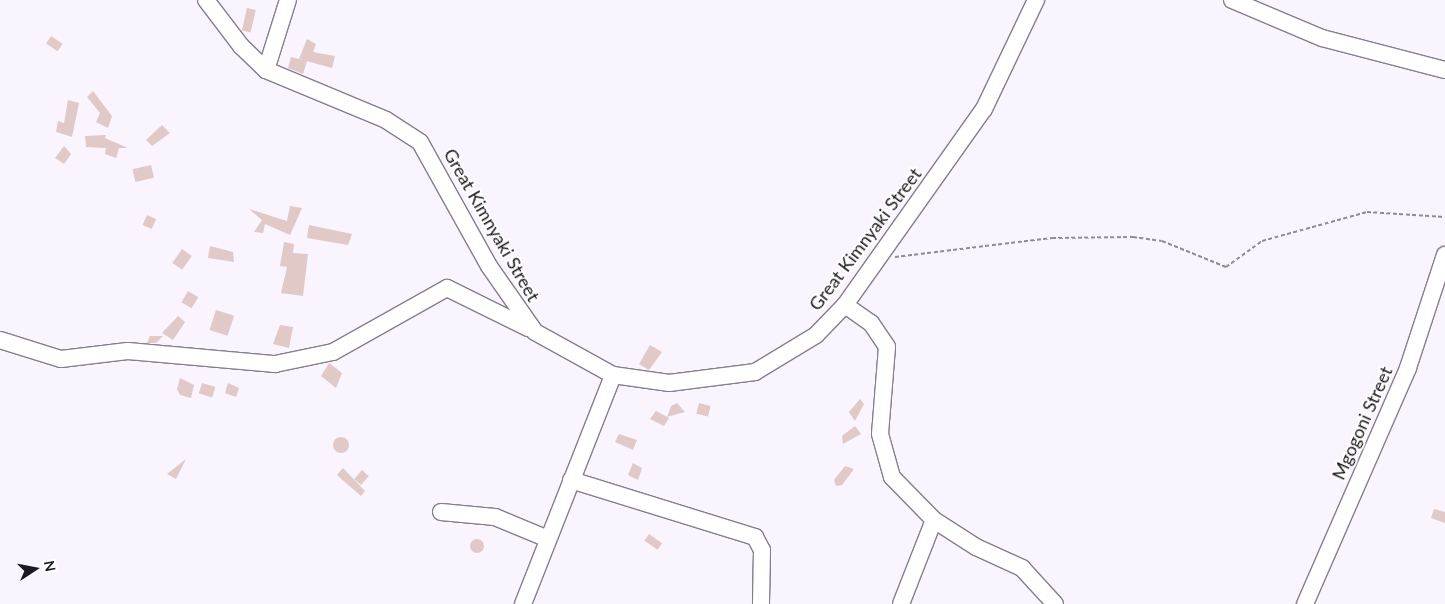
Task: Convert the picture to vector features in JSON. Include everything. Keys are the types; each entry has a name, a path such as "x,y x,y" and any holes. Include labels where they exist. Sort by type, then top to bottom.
{"street":[{"name":"Great Kimnyaki Street","path":"206,0 241,46 266,70 386,120 420,142 489,266 535,332 613,375 669,383 755,372 816,335 845,305 984,109 1036,0"},
{"path":"266,70 288,0"},
{"path":"1232,0 1322,38 1445,70"},
{"name":"Mgogoni Street","path":"1305,604 1408,368 1445,255"},
{"path":"0,340 62,359 128,350 275,364 333,352 447,288 458,290 535,332"},
{"path":"845,305 871,323 887,347 880,434 885,459 907,496 934,520 976,547 1022,568 1055,604"},
{"path":"523,604 613,375"},
{"path":"571,480 755,537 762,550 761,604"},
{"path":"441,512 495,516 548,539"},
{"path":"901,604 934,520"}],"path":[{"path":"878,259 1052,238 1133,237 1162,241 1226,267 1262,241 1367,212 1445,217"}],"building":[{"path":"247,8 256,10 251,32 242,30"},
{"path":"51,36 63,44 58,51 46,43"},
{"path":"307,39 316,44 313,52 335,56 332,68 299,59"},
{"path":"291,57 307,61 303,74 288,68"},
{"path":"93,91 112,116 108,128 96,122 100,113 87,97"},
{"path":"68,100 79,103 72,137 56,132 58,121 64,123"},
{"path":"162,125 170,133 152,146 146,140"},
{"path":"106,135 105,138 128,148 119,148 116,158 105,154 106,148 86,147 85,136"},
{"path":"64,146 71,154 64,164 55,158"},
{"path":"151,165 154,178 135,182 132,169"},
{"path":"290,206 302,208 290,235 265,224 263,233 254,232 262,220 249,209 287,221"},
{"path":"147,215 156,219 152,229 143,225"},
{"path":"309,225 352,234 348,245 307,238"},
{"path":"284,242 294,244 293,253 308,254 303,296 281,293 287,267 280,266"},
{"path":"210,246 233,252 234,262 208,258"},
{"path":"182,249 192,256 182,270 172,263"},
{"path":"188,291 198,297 192,308 181,302"},
{"path":"216,310 234,316 228,336 210,330"},
{"path":"178,316 185,322 173,340 162,333"},
{"path":"280,325 293,327 289,348 273,344"},
{"path":"150,336 163,336 156,343 147,343"},
{"path":"650,345 662,352 649,370 639,364"},
{"path":"329,363 342,373 336,388 321,376"},
{"path":"180,378 194,385 191,398 180,395 177,389"},
{"path":"202,383 215,387 212,398 199,394"},
{"path":"228,383 239,388 236,397 225,393"},
{"path":"860,399 864,404 855,421 849,412"},
{"path":"677,403 685,412 667,417 671,406"},
{"path":"699,403 711,406 708,417 696,414"},
{"path":"656,411 669,418 664,426 650,419"},
{"path":"855,426 861,434 843,444 842,436"},
{"path":"619,434 637,440 633,450 615,442"},
{"path":"341,437 347,439 349,445 347,451 341,453 335,451 333,445 335,439"},
{"path":"186,459 176,479 167,474"},
{"path":"633,463 642,468 638,480 628,475"},
{"path":"845,466 854,469 842,485 836,486 834,480"},
{"path":"343,468 365,491 361,496 337,475"},
{"path":"362,470 369,476 361,485 354,479"},
{"path":"1434,509 1445,512 1445,523 1431,518"},
{"path":"649,534 662,543 658,550 644,541"},
{"path":"477,539 482,541 484,546 482,551 477,553 472,551 470,546 472,541"}]}
